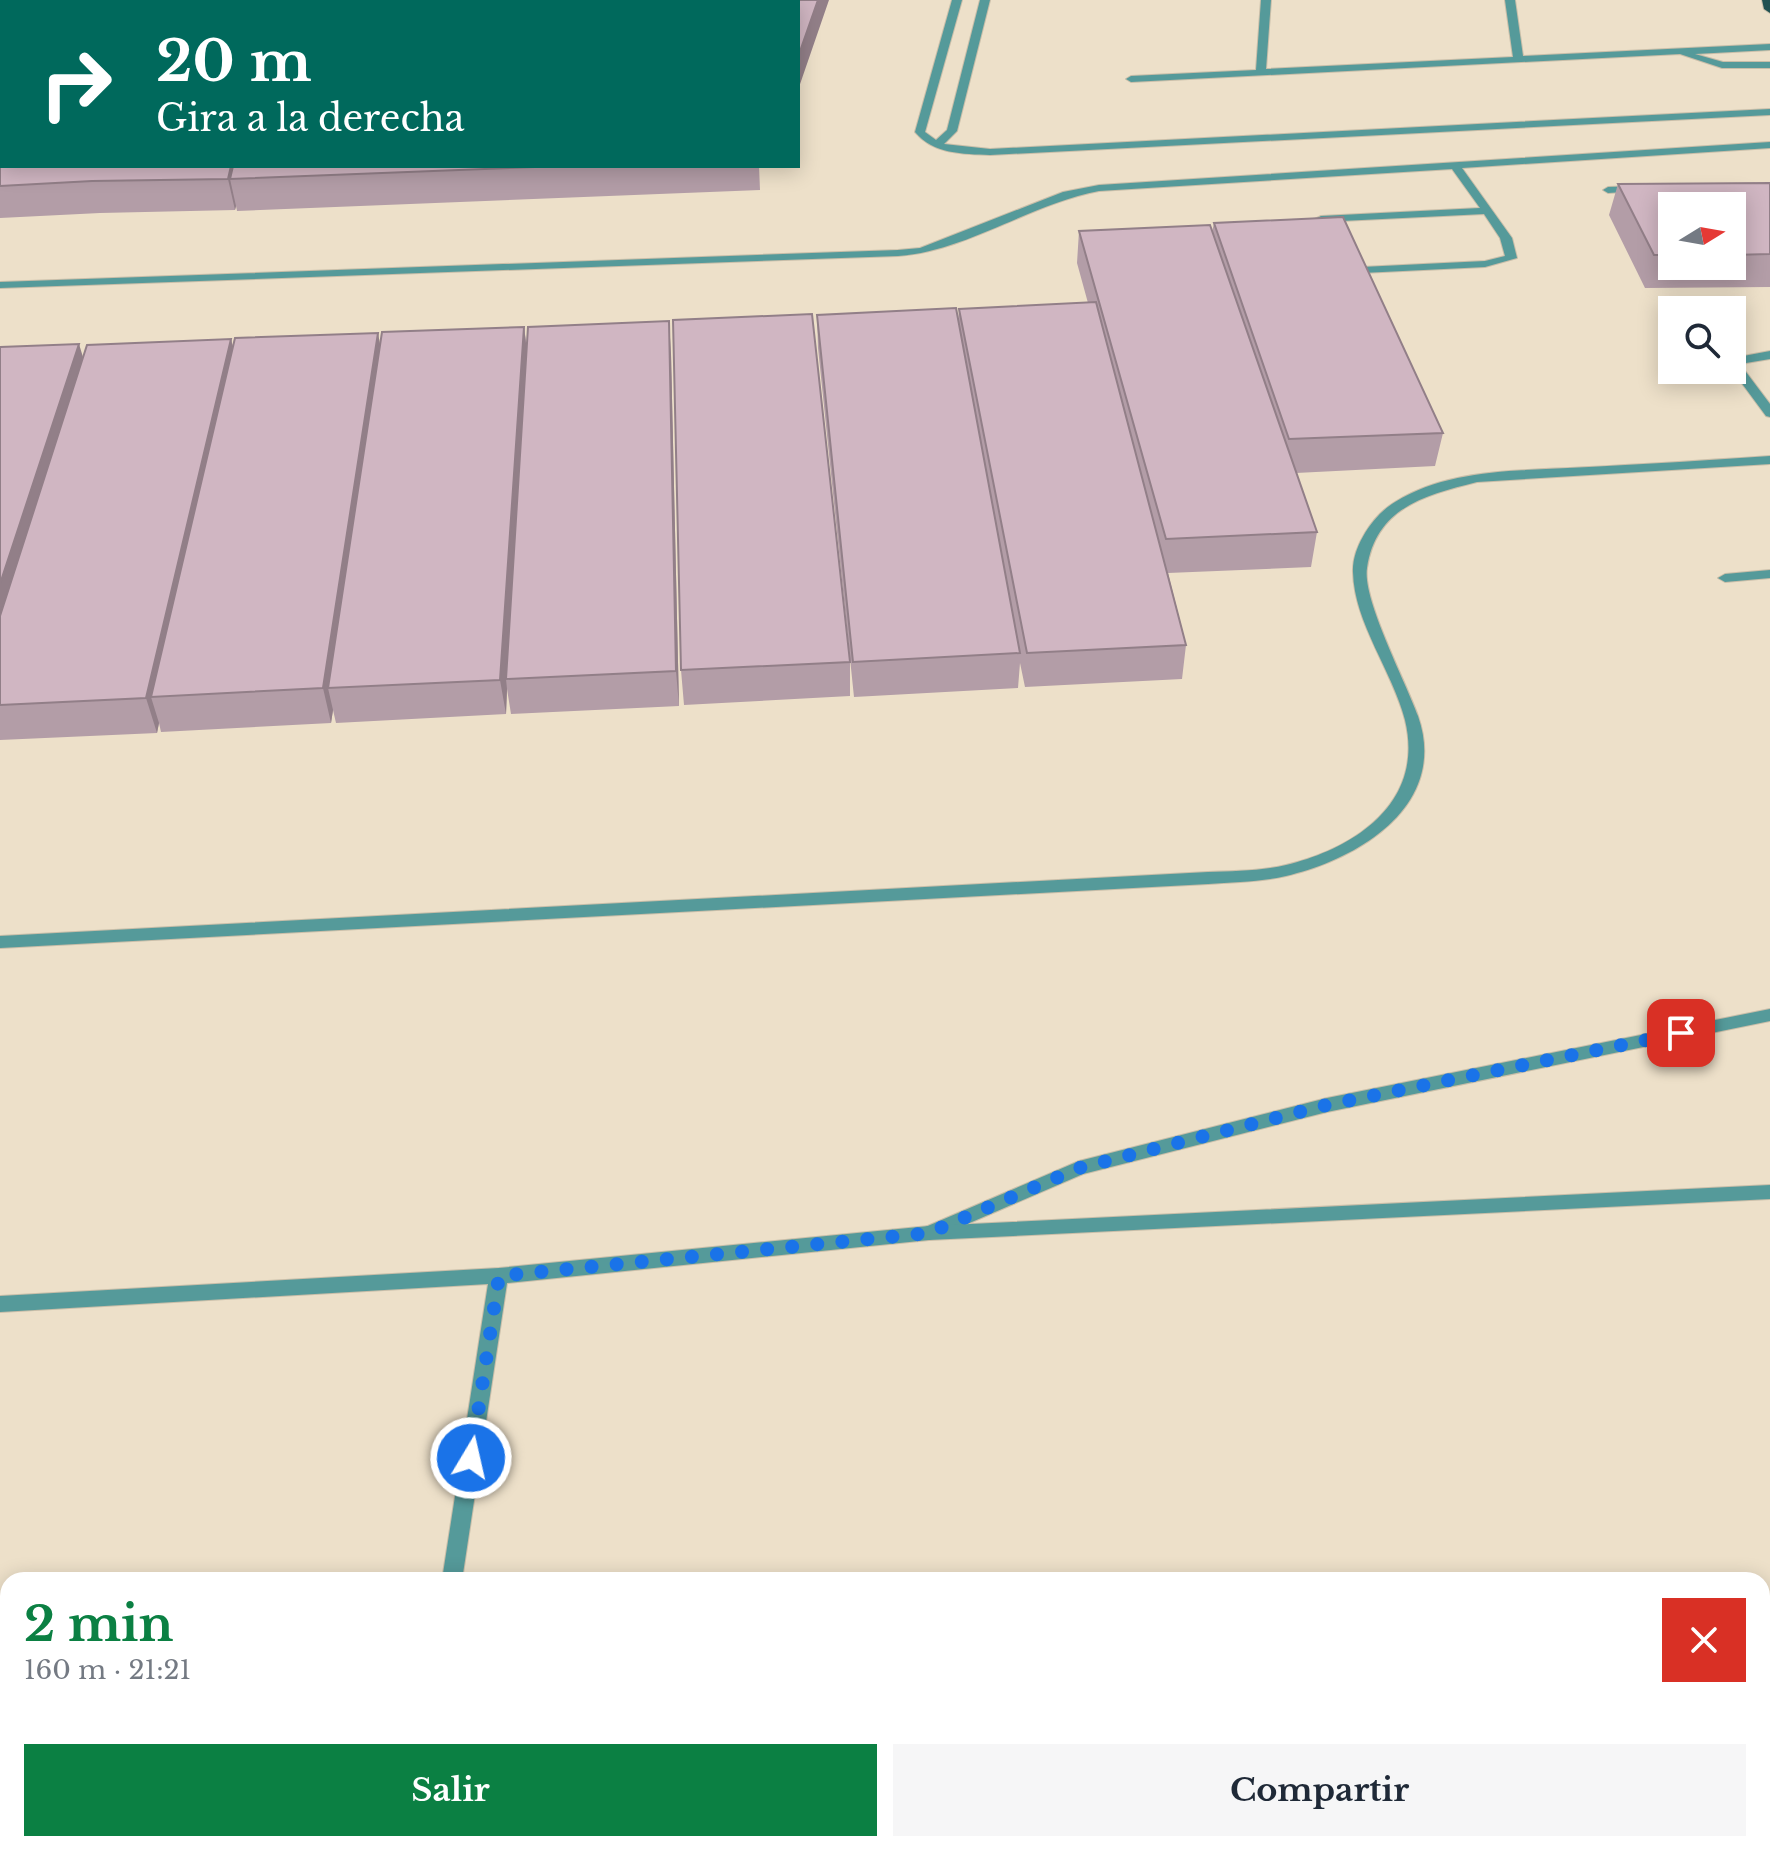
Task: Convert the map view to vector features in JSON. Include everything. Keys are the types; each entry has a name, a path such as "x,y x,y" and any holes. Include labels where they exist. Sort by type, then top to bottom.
{"main road":[{"path":"1768,0 1770,9"}],"street":[{"path":"957,0 920,132 937,145 959,150 990,152 1770,112"},
{"path":"937,145 952,131 985,0"},
{"path":"1261,71 1266,0"},
{"path":"1510,0 1518,58"},
{"path":"1131,79 1677,52 1722,47 1770,47"},
{"path":"1677,52 1722,65 1770,65"},
{"path":"0,285 898,253 922,251 1067,194 1099,188 1770,145"},
{"path":"1362,270 1485,264 1511,258 1506,238 1455,165"},
{"path":"1608,190 1652,188"},
{"path":"1312,220 1487,211"},
{"path":"1770,355 1742,360 1737,368 1770,413"},
{"path":"0,942 1208,878 1285,871 1308,865 1335,855 1393,817 1415,771 1417,737 1366,606 1359,571 1363,549 1388,513 1427,491 1477,478 1770,460"},
{"path":"1725,578 1770,574"},
{"path":"929,1233 1094,1164 1327,1105 1770,1015"},
{"path":"0,1304 499,1276 929,1233 1770,1192"},
{"path":"453,1572 499,1276"}],"building":[{"path":"800,0 818,0 800,51"},
{"path":"0,168 231,168 228,179 0,186"},
{"path":"233,168 511,168 230,179"},
{"path":"1770,183 1770,254 1746,255 1746,192 1658,192 1658,255 1654,255 1618,184"},
{"path":"1343,217 1443,433 1289,439 1214,223"},
{"path":"1210,225 1317,532 1166,539 1079,231"},
{"path":"1096,302 1186,645 1027,653 959,309"},
{"path":"956,308 1020,653 853,662 817,315"},
{"path":"812,314 850,662 681,670 673,320"},
{"path":"669,321 676,671 506,679 528,327"},
{"path":"524,327 500,680 328,688 382,332"},
{"path":"378,333 323,688 151,697 235,338"},
{"path":"231,339 146,698 0,705 0,616 87,345"},
{"path":"79,344 0,584 0,347"}],"route":[{"path":"471,1458 499,1276 929,1233 1079,1168 1327,1105 1681,1033"}]}
